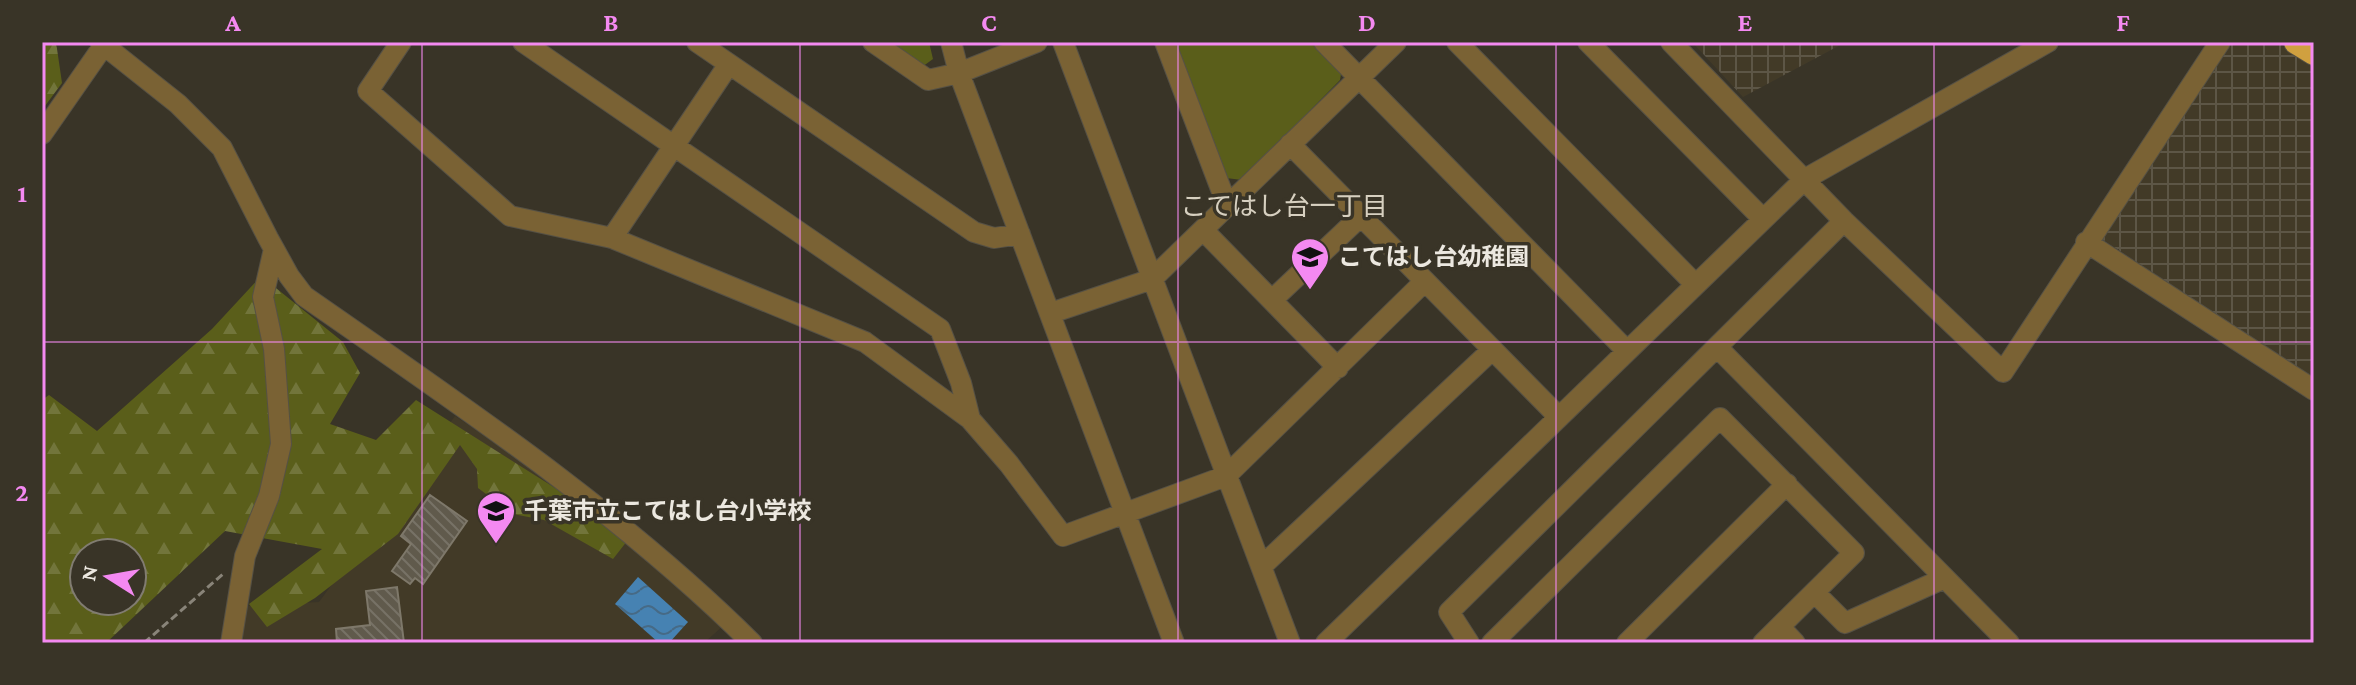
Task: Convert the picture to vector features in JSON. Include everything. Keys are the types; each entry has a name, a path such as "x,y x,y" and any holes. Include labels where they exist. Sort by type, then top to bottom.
{"highway":[{"path":"2296,42 2314,53"}],"street":[{"path":"401,42 368,91 510,216 612,238 865,342 970,419 1009,464 1063,536 1226,476 1425,281"},
{"path":"523,42 940,329 961,383 970,419"},
{"path":"697,42 974,232 994,238 1020,234"},
{"path":"873,42 928,80 959,73 1037,42"},
{"path":"951,42 959,73 1174,643"},
{"path":"1063,42 1290,643"},
{"path":"1165,42 1227,205"},
{"path":"1324,42 1627,351"},
{"path":"1051,313 1152,279 1396,42"},
{"path":"1457,42 1694,283"},
{"path":"1588,42 1762,218"},
{"path":"1671,42 1844,221 2003,372 2220,42"},
{"path":"1326,643 1694,283 1805,179 2048,42"},
{"path":"42,134 102,43 178,104 222,148 274,249 304,296 570,483 725,616 752,643"},
{"path":"612,238 729,64"},
{"path":"1290,144 1559,417"},
{"path":"1272,300 1361,216"},
{"path":"1469,643 1449,612 1844,221"},
{"path":"1204,231 1338,368"},
{"path":"2086,242 2314,390"},
{"path":"231,643 245,556 269,496 281,444 274,349 263,297 274,249"},
{"path":"1717,347 2009,643"},
{"path":"1263,565 1492,350"},
{"path":"1492,643 1720,418 1854,553 1763,643"},
{"path":"1627,643 1787,484"},
{"path":"1815,593 1845,623 1945,578"},
{"path":"1780,627 1795,643"}],"path":[{"path":"144,643 245,556"}],"shaded area":[{"path":"1692,42 1846,42 1743,97"},
{"path":"2230,42 2276,42 2314,66 2314,379 2102,239"},
{"name":"千葉市立こてはし台小学校","path":"455,416 565,487 724,625 704,643 241,643 247,606 319,602"}],"green space":[{"path":"42,42 56,42 62,83 42,110"},
{"path":"885,42 929,42 933,59 922,67"},
{"path":"1175,42 1317,42 1342,68 1340,80 1242,180 1226,178"},
{"path":"261,276 343,342 360,373 330,424 376,440 416,400 631,536 613,559 544,520 513,514 478,488 477,469 460,445 398,534 315,598 267,627 249,604 322,549 225,531 148,603 148,537 68,537 68,617 134,617 106,643 42,643 42,400 49,395 97,431 212,329"}],"water":[{"path":"638,577 688,622 669,643 659,643 615,604"}],"building":[{"path":"430,495 467,521 423,584 415,578 410,584 392,571 411,544 401,536"},
{"path":"397,587 404,643 337,643 336,629 370,625 366,591"}],"place":[{"name":"こてはし台幼稚園","path":"1310,291"},
{"name":"千葉市立こてはし台小学校","path":"496,545"}],"district":[{"name":"こてはし台一丁目","path":"1284,206"}]}
